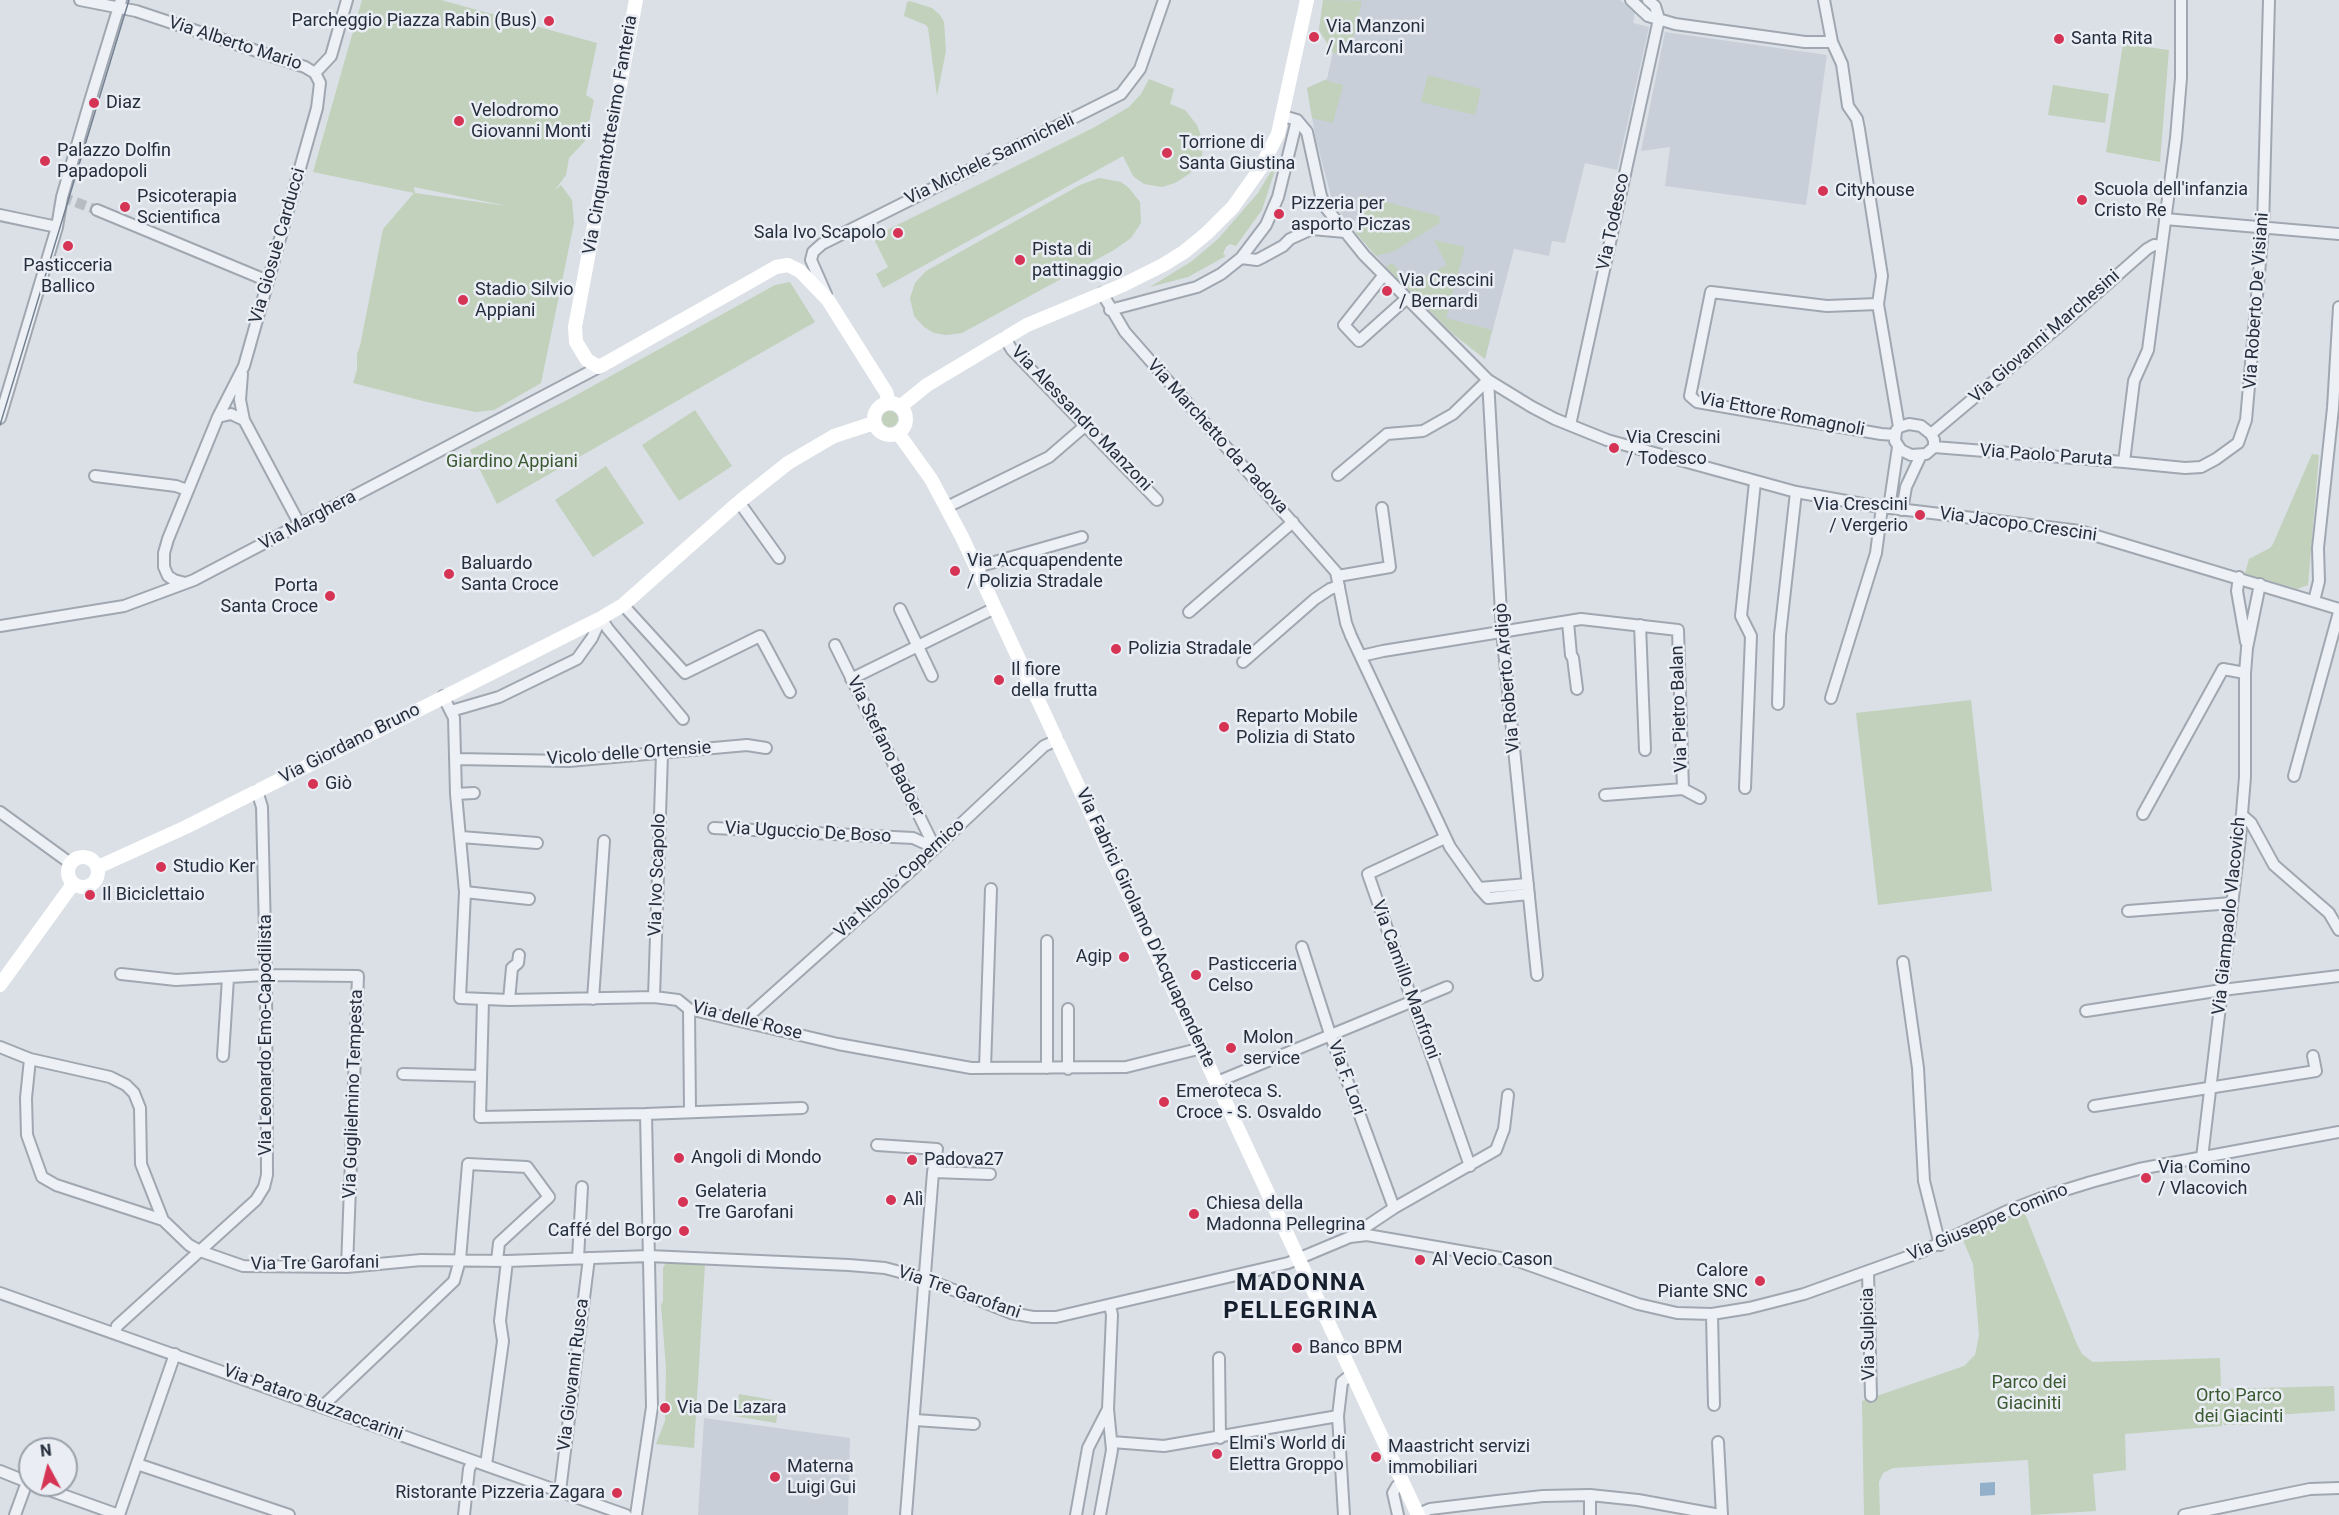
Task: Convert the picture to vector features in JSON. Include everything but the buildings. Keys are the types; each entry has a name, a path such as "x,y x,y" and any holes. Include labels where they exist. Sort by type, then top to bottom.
{"main road":[{"name":"Via Cinquantottesimo Fanteria","path":"598,367 586,360 580,350 576,342 576,327 636,0"},
{"name":"Via Alessandro Manzoni","path":"895,404 1005,338 1163,265 1184,252 1207,233 1248,188 1268,155 1283,116 1307,0"},
{"path":"598,367 776,267 788,265 800,271 828,300 886,392 906,415 907,420 903,430 889,436 874,423 877,409 895,404"},
{"name":"Via Giordano Bruno","path":"73,884 81,887 90,885 97,879 98,867 186,827 601,618 623,605 779,469 817,444 851,429 874,423"},
{"name":"Via Fabrici Girolamo D'Acquapendente","path":"898,433 931,479 977,569 1418,1514"},
{"path":"0,985 73,884 67,872 70,863 77,857 87,857 98,867"}],"street":[{"name":"Via Alberto Mario","path":"80,0 120,4 293,63 315,73"},
{"path":"315,73 331,56 347,0"},
{"name":"Via Michele Sanmicheli","path":"828,300 812,265 811,260 816,249 1121,94 1140,69 1164,0"},
{"path":"1631,0 1648,16 1675,24 1794,40 1832,42"},
{"path":"1648,0 1655,6 1659,19"},
{"path":"1824,0 1832,42 1842,64 1848,106 1857,120 1859,129 1882,276 1878,304 1898,447 1876,553 1831,698"},
{"name":"Via Paolo Paruta","path":"1934,447 2124,462 2134,381 2148,350 2180,98 2181,0"},
{"name":"Via Roberto De Visiani","path":"2124,462 2185,468 2200,467 2217,459 2238,443 2246,420 2264,228 2269,0"},
{"path":"0,418 57,227 62,197 120,4"},
{"name":"Via Todesco","path":"1570,425 1659,19"},
{"name":"Via Giosuè Carducci","path":"186,584 168,576 164,567 164,553 187,490 218,417 244,366 321,92 315,73"},
{"path":"1110,310 1197,287 1221,274 1241,258 1266,225 1278,197 1297,120 1283,116"},
{"name":"Via Jacopo Crescini","path":"1297,120 1307,132 1321,196 1327,209 1345,232 1383,276 1488,380 1532,408 1607,440 1755,482 1885,508 2080,531 2239,577 2339,611"},
{"path":"97,210 268,281"},
{"path":"0,215 57,227"},
{"path":"2165,219 2339,234"},
{"path":"1241,258 1257,260 1283,246 1290,239 1312,229 1345,232"},
{"name":"Via Giovanni Marchesini","path":"1931,434 2147,249 2154,245 2161,246"},
{"path":"1383,276 1344,326 1359,341 1406,299"},
{"name":"Via Ettore Romagnoli","path":"1878,304 1827,306 1711,292 1690,396 1697,402 1881,434 1897,431"},
{"name":"Via Marchetto da Padova","path":"1102,293 1125,332 1293,522 1338,581 1346,623 1361,656 1445,838 1479,888 1529,889"},
{"path":"2314,601 2319,581 2318,548 2336,408 2339,307"},
{"name":"Via Alessandro Manzoni","path":"1005,338 1012,350 1157,500"},
{"path":"244,366 240,391 244,420 300,525"},
{"name":"Via Marghera","path":"0,626 124,606 186,584 255,550 598,367"},
{"path":"1338,475 1387,434 1423,431 1454,414 1488,380"},
{"name":"Via Roberto Ardigò","path":"1488,380 1502,631 1537,975"},
{"path":"218,417 231,414 244,420"},
{"path":"1897,431 1914,424 1922,426 1934,440 1934,447 1921,456 1906,487 1902,510"},
{"path":"947,507 1049,457 1086,425"},
{"path":"1898,447 1921,456"},
{"path":"95,476 176,486 187,490"},
{"path":"1746,788 1751,636 1741,616 1755,482"},
{"path":"1778,704 1780,635 1796,492"},
{"path":"739,502 779,558"},
{"path":"1243,662 1338,581 1390,567 1382,508"},
{"path":"1189,612 1293,522"},
{"path":"977,569 1082,537"},
{"name":"Via Giampaolo Vlacovich","path":"2239,577 2237,591 2247,648"},
{"name":"Via Giampaolo Vlacovich","path":"2202,1158 2242,815 2245,777 2247,648 2260,584"},
{"path":"623,605 685,673 760,636 790,692"},
{"path":"851,678 995,608"},
{"path":"900,609 932,676"},
{"path":"2294,776 2339,611"},
{"path":"452,714 499,697 577,659 592,638 601,618"},
{"path":"601,618 683,719"},
{"name":"Via Pietro Balan","path":"1361,656 1502,631 1590,619 1678,630 1683,789"},
{"path":"1568,622 1577,689"},
{"name":"Via Pietro Balan","path":"1640,625 1645,750"},
{"name":"Via Stefano Badoer","path":"835,645 935,848"},
{"path":"2143,814 2223,669 2245,673"},
{"name":"Via delle Rose","path":"443,696 452,714 456,794 465,892 460,998 509,1000 654,997 678,1000 689,1009 838,1044 971,1068 1126,1067 1202,1048"},
{"name":"Via Nicolò Copernico","path":"743,1021 1044,746 1057,740"},
{"name":"Vicolo delle Ortensie","path":"455,759 569,762 747,744 766,748"},
{"name":"Via Ivo Scapolo","path":"654,997 662,754"},
{"name":"Via Pietro Balan","path":"1605,795 1683,789 1700,798"},
{"name":"Via Leonardo Emo-Capodilista","path":"115,1333 117,1326 256,1200 264,1187 267,1175 266,975 262,807 257,791"},
{"path":"456,794 474,794"},
{"path":"0,812 70,863"},
{"path":"2242,815 2251,823 2274,865 2330,913 2339,930"},
{"name":"Via Uguccio De Boso","path":"714,828 914,838 935,848"},
{"path":"461,837 537,843"},
{"name":"Via Camillo Manfroni","path":"1445,838 1368,874 1470,1166"},
{"path":"593,999 603,841"},
{"path":"985,1068 991,889"},
{"path":"465,892 529,899"},
{"path":"2128,911 2232,903"},
{"path":"1047,941 1047,1068"},
{"name":"Via F. Lori","path":"1302,947 1330,1034 1394,1208"},
{"path":"509,1000 512,968 518,963 519,955"},
{"path":"1903,962 1918,1068 1924,1181 1940,1245"},
{"path":"122,974 176,980 266,975"},
{"name":"Via Guglielmino Tempesta","path":"266,975 358,976 347,1267"},
{"path":"2086,1011 2222,990 2339,976"},
{"path":"223,1056 228,978"},
{"path":"1218,1082 1447,987"},
{"path":"483,1000 480,1117 802,1108"},
{"path":"689,1009 690,1111"},
{"path":"1068,1009 1068,1069"},
{"name":"Via Tre Garofani","path":"0,1047 30,1059 110,1077 126,1084 134,1093 140,1108 141,1164 163,1220 189,1245 243,1266 347,1267 421,1260 502,1261 649,1256 849,1265 885,1268 926,1279 1011,1313 1033,1317 1056,1317 1299,1259"},
{"path":"2094,1106 2316,1071 2313,1056"},
{"path":"30,1059 26,1098 27,1135 42,1177 56,1185 163,1220"},
{"path":"403,1074 481,1076"},
{"path":"1350,1237 1394,1208 1496,1149 1504,1129 1508,1095"},
{"path":"636,1515 652,1407 646,1114"},
{"name":"Via Giuseppe Comino","path":"1299,1259 1350,1237 1377,1236 1493,1256 1538,1268 1638,1304 1677,1313 1712,1314 1749,1308 1804,1294 1940,1245 2005,1212 2049,1195 2139,1169 2339,1132"},
{"path":"877,1145 937,1149 933,1172 906,1515"},
{"path":"325,1407 327,1402 454,1281 460,1260 468,1164 527,1167 549,1197 499,1243 502,1261 500,1321 503,1341 486,1465"},
{"path":"933,1172 990,1174"},
{"path":"582,1187 583,1258"},
{"name":"Via Giovanni Rusca","path":"560,1491 583,1258"},
{"name":"Via Sulpicia","path":"1868,1271 1871,1396"},
{"name":"Via Pataro Buzzaccarini","path":"0,1293 626,1515"},
{"path":"1100,1515 1112,1450 1108,1408 1112,1315 1110,1305"},
{"path":"1712,1314 1714,1405"},
{"path":"70,1497 119,1515 175,1354"},
{"path":"1219,1358 1220,1438"},
{"path":"1344,1515 1338,1416 1341,1382 1352,1374"},
{"path":"1076,1515 1088,1448 1108,1408"},
{"path":"1112,1442 1164,1446 1338,1416"},
{"path":"915,1420 974,1424"},
{"path":"1418,1514 1430,1509 1497,1501 1590,1495 1638,1500 1721,1515 1718,1442"},
{"path":"464,1515 472,1461"},
{"path":"137,1464 289,1515"},
{"path":"0,1471 18,1478"},
{"path":"1398,1515 1393,1493 1397,1486 1403,1483"},
{"path":"2184,1515 2310,1489 2339,1488"},
{"path":"1590,1495 1590,1515"},
{"path":"15,1515 24,1497"}],"shaded area":[{"path":"1323,0 1620,0 1635,12 1633,23 1649,27 1617,170 1585,163 1565,243 1552,241 1549,256 1514,249 1485,359 1453,334 1386,267 1356,233 1364,226 1357,219 1349,225 1332,200 1316,140 1307,88 1327,79 1333,52 1319,30"},
{"path":"1665,32 1827,55 1806,205 1665,186 1670,147 1641,151"},
{"name":"Materna Luigi Gui","path":"704,1418 850,1438 848,1515 698,1515"}],"green space":[{"path":"362,0 441,0 597,43 586,95 594,100 585,141 569,158 566,175 555,190 561,185 572,200 574,223 541,383 494,410 476,412 353,383 383,229 414,193 313,172","holes":["414,187 507,206 415,193"]},
{"path":"1323,0 1362,1 1349,56 1333,53 1319,30"},
{"path":"907,2 932,8 944,22 946,51 937,96 928,28 904,16"},
{"path":"2123,44 2169,50 2160,162 2106,152"},
{"path":"1428,75 1481,89 1475,115 1421,102"},
{"path":"1149,79 1174,89 1170,104 1185,110 1197,125 1203,141 1202,158 1189,174 1175,183 1162,187 1144,184 1133,176 1123,156 883,288 876,274 888,267 873,237 1093,128 1129,107 1141,94"},
{"path":"1325,80 1343,85 1333,123 1312,118 1307,88"},
{"path":"2053,85 2109,94 2105,123 2048,115"},
{"path":"1279,158 1262,210 1236,246 1230,244 1226,247 1223,254 1226,256 1188,277 1150,287 1192,261 1218,239 1258,193"},
{"name":"Pista di pattinaggio","path":"1099,178 1121,182 1140,202 1141,223 1131,238 1114,250 962,333 946,335 934,333 924,327 914,316 910,298 915,283 926,271 1080,185"},
{"path":"1360,195 1439,216 1440,223 1394,251 1376,256 1356,233 1364,226 1357,219"},
{"path":"1434,240 1465,247 1446,318 1492,330 1485,359 1453,334 1386,267 1392,263 1412,283 1447,265"},
{"name":"Giardino Appiani","path":"790,282 815,322 497,504 470,450 571,398 775,285"},
{"path":"695,410 732,466 679,501 642,445"},
{"path":"890,411 896,413 898,419 896,425 890,427 884,425 882,419 884,413"},
{"path":"2312,454 2319,455 2308,585 2297,589 2245,574 2249,559 2270,548 2273,544"},
{"path":"606,466 644,523 593,557 555,500"},
{"path":"1971,700 1992,891 1878,905 1856,713"},
{"name":"Parco dei Giaciniti","path":"2024,1211 2076,1342 2082,1354 2093,1362 2220,1358 2221,1389 2334,1386 2335,1411 2260,1416 2261,1424 2224,1425 2222,1416 2222,1426 2125,1434 2126,1470 2093,1474 2096,1511 2031,1515 2028,1460 1893,1468 1883,1473 1879,1482 1880,1515 1864,1515 1862,1401 1964,1366 1975,1355 1979,1335 1973,1264 1963,1240"},
{"path":"669,1263 705,1264 694,1448 656,1444 665,1421 666,1368 661,1305 663,1268"},
{"path":"739,1394 779,1401 776,1423 735,1416"}],"water":[{"path":"1995,1482 1995,1495 1980,1496 1980,1483"}],"tunnel":[{"path":"62,197 97,210"}],"tram line":[{"path":"0,425 129,0"}],"place":[{"name":"Parcheggio Piazza Rabin (Bus)","path":"549,21"},
{"name":"Via Manzoni / Marconi","path":"1314,37"},
{"name":"Santa Rita","path":"2059,39"},
{"name":"Diaz","path":"94,103"},
{"name":"Velodromo Giovanni Monti","path":"459,121"},
{"name":"Torrione di Santa Giustina","path":"1167,153"},
{"name":"Palazzo Dolfin Papadopoli","path":"45,161"},
{"name":"Cityhouse","path":"1823,191"},
{"name":"Scuola dell'infanzia Cristo Re","path":"2082,200"},
{"name":"Psicoterapia Scientifica","path":"125,207"},
{"name":"Pizzeria per asporto Piczas","path":"1279,214"},
{"name":"Sala Ivo Scapolo","path":"898,233"},
{"name":"Pasticceria Ballico","path":"68,246"},
{"name":"Pista di pattinaggio","path":"1020,260"},
{"name":"Via Crescini / Bernardi","path":"1387,291"},
{"name":"Stadio Silvio Appiani","path":"463,300"},
{"name":"Via Crescini / Todesco","path":"1614,448"},
{"name":"Via Crescini / Vergerio","path":"1920,515"},
{"name":"Via Acquapendente / Polizia Stradale","path":"955,571"},
{"name":"Baluardo Santa Croce","path":"449,574"},
{"name":"Porta Santa Croce","path":"330,596"},
{"name":"Polizia Stradale","path":"1116,649"},
{"name":"Il fiore della frutta","path":"999,680"},
{"name":"Reparto Mobile Polizia di Stato","path":"1224,727"},
{"name":"Giò","path":"313,784"},
{"name":"Studio Ker","path":"161,867"},
{"name":"Il Biciclettaio","path":"90,895"},
{"name":"Agip","path":"1124,957"},
{"name":"Pasticceria Celso","path":"1196,975"},
{"name":"Molon service","path":"1231,1048"},
{"name":"Emeroteca S. Croce - S. Osvaldo","path":"1164,1102"},
{"name":"Angoli di Mondo","path":"679,1158"},
{"name":"Padova27","path":"912,1160"},
{"name":"Via Comino / Vlacovich","path":"2146,1178"},
{"name":"Alì","path":"891,1200"},
{"name":"Gelateria Tre Garofani","path":"683,1202"},
{"name":"Chiesa della Madonna Pellegrina","path":"1194,1214"},
{"name":"Caffé del Borgo","path":"684,1231"},
{"name":"Al Vecio Cason","path":"1420,1260"},
{"name":"Calore Piante SNC","path":"1760,1281"},
{"name":"Banco BPM","path":"1297,1348"},
{"name":"Via De Lazara","path":"665,1408"},
{"name":"Elmi's World di Elettra Groppo","path":"1217,1454"},
{"name":"Maastricht servizi immobiliari","path":"1376,1457"},
{"name":"Materna Luigi Gui","path":"775,1477"},
{"name":"Ristorante Pizzeria Zagara","path":"617,1493"}],"district":[{"name":"MADONNA PELLEGRINA","path":"1301,1298"}],"park label":[{"name":"Orto Parco dei Giacinti","path":"2239,1406"}]}
